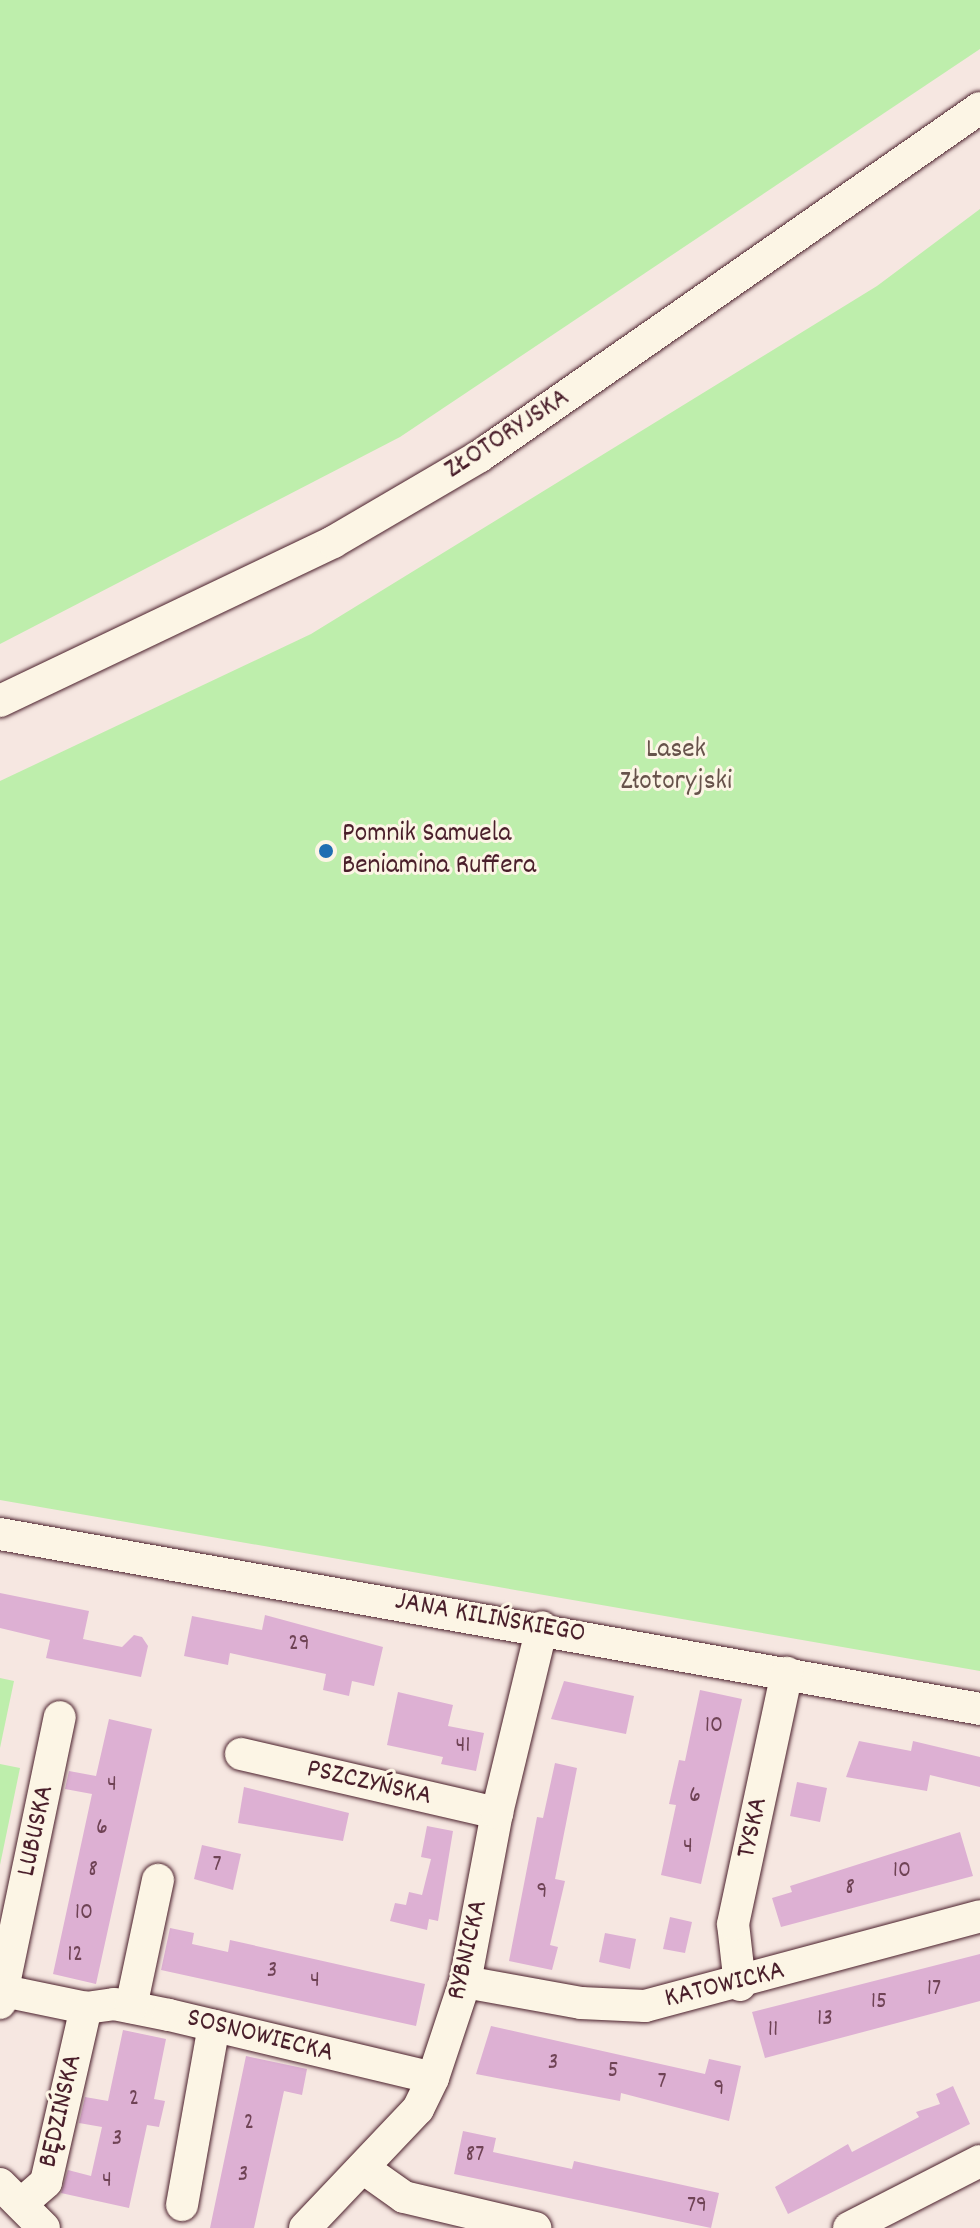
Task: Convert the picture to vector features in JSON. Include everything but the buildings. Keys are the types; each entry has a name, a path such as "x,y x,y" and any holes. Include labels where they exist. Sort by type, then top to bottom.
{"street":[{"name":"ZŁOTORYJSKA","path":"0,701 333,542 480,456 980,108"},
{"name":"JANA KILIŃSKIEGO","path":"0,1534 542,1627 980,1709"},
{"name":"RYBNICKA","path":"305,2228 418,2109 433,2078 465,1982 497,1813 542,1627"},
{"name":"TYSKA","path":"740,1985 733,1924 787,1673"},
{"name":"LUBUSKA","path":"60,1717 2,1997 86,2008"},
{"name":"PSZCZYŃSKA","path":"241,1754 497,1813"},
{"path":"131,2007 158,1880"},
{"name":"KATOWICKA","path":"465,1982 581,2003 645,2006 740,1985 980,1916"},
{"name":"SOSNOWIECKA","path":"86,2008 131,2007 433,2078"},
{"name":"BĘDZIŃSKA","path":"10,2194 46,2182 86,2008"},
{"path":"182,2205 214,2026"},
{"path":"849,2228 980,2161"},
{"path":"363,2168 404,2197 535,2228"},
{"path":"10,2194 44,2228"}],"green space":[{"path":"0,0 980,0 980,49 400,437 0,644"},
{"name":"Lasek Złotoryjski","path":"980,209 980,1671 0,1500 0,781 311,634 877,286"},
{"path":"0,1678 14,1681 0,1748"},
{"path":"0,1764 20,1768 0,1865"}],"place":[{"name":"Pomnik Samuela Beniamina Ruffera","path":"326,851"}]}
